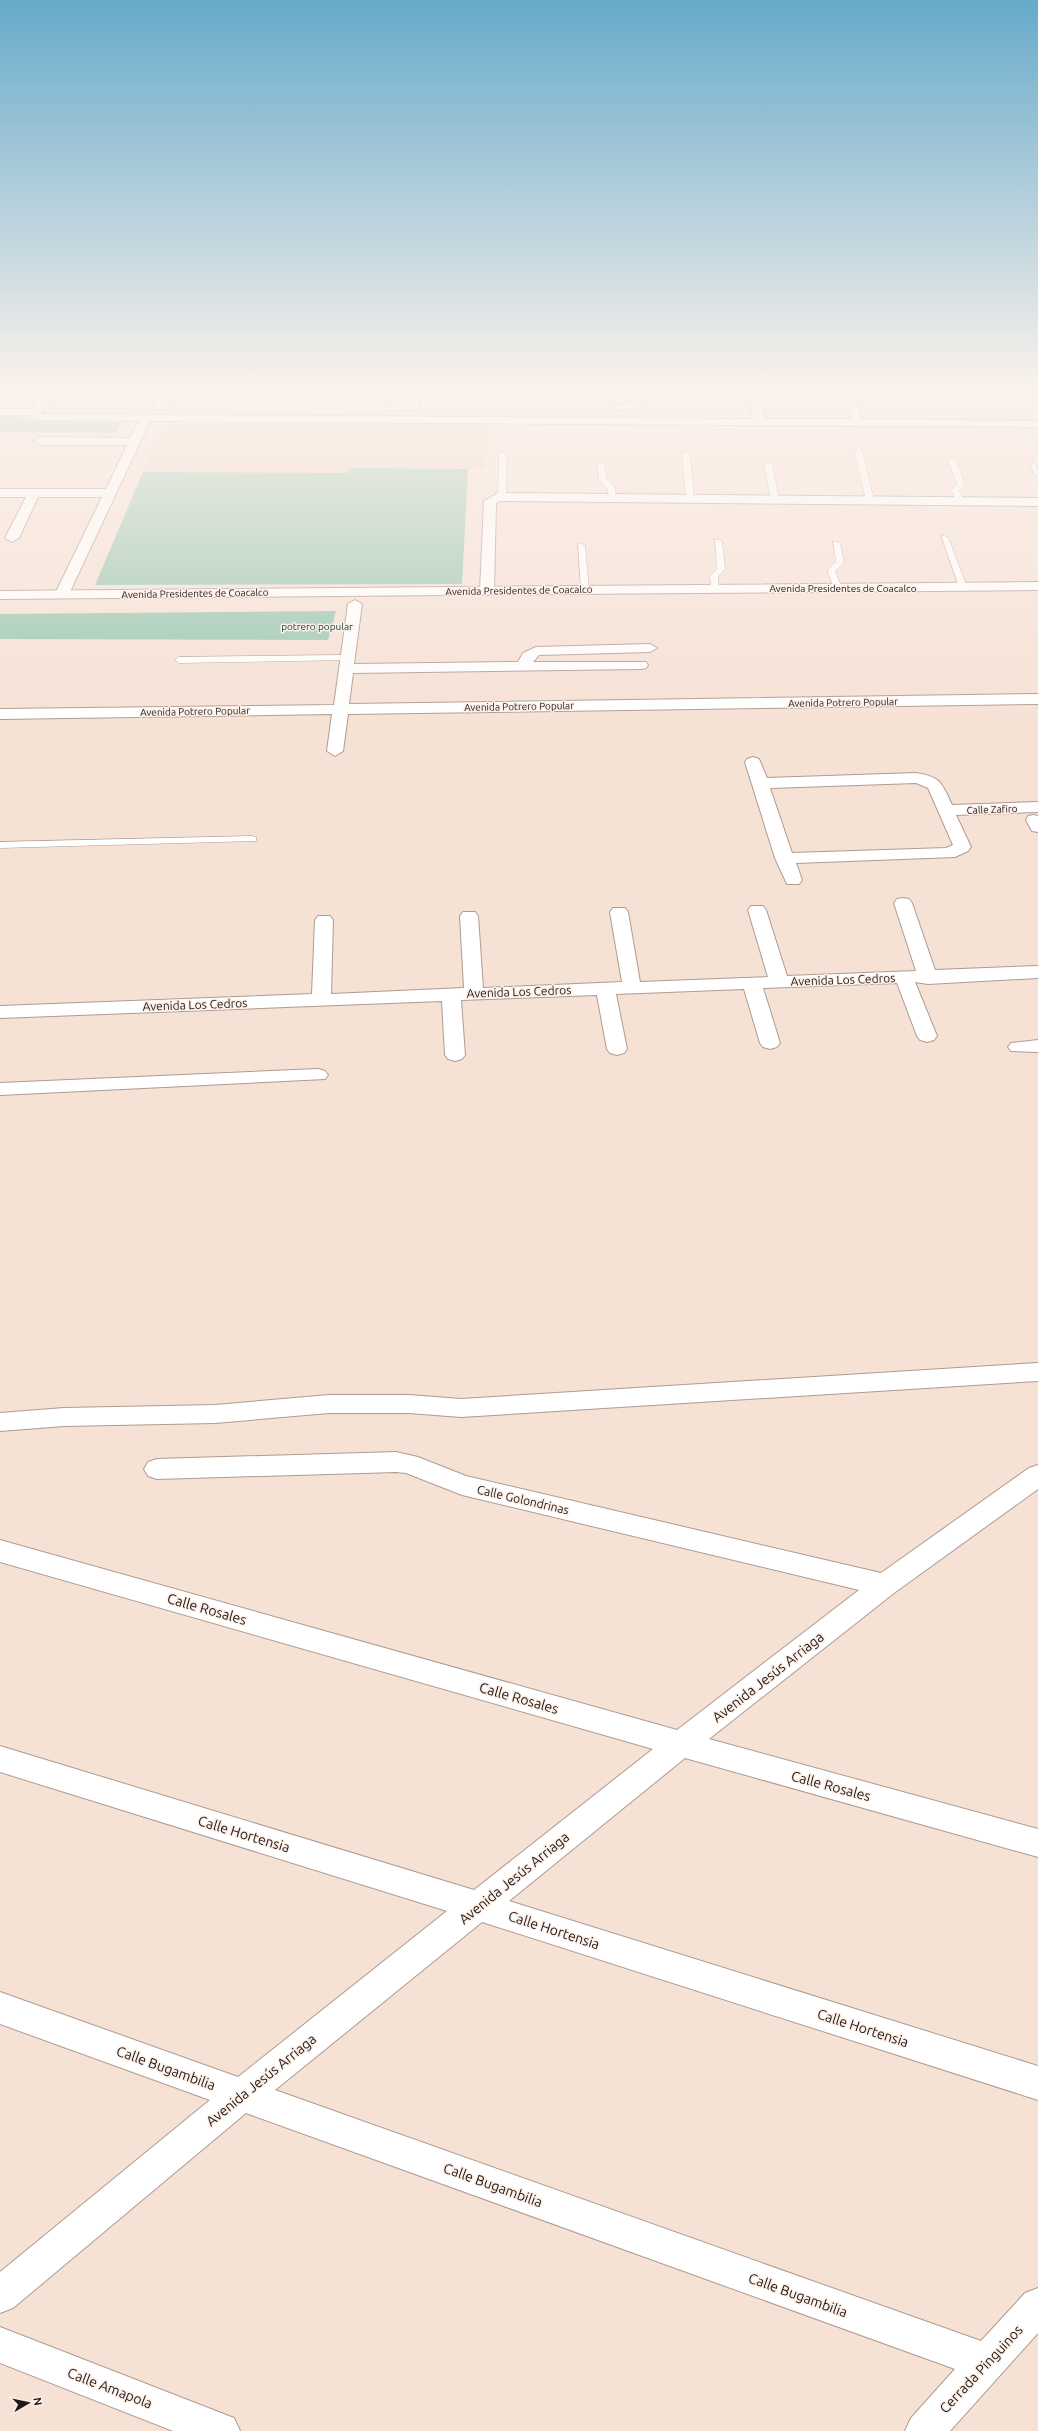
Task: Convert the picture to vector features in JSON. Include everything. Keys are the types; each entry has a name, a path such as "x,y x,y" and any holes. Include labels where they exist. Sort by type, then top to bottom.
{"street":[{"path":"12,538 29,502"},
{"path":"62,594 106,502"},
{"path":"487,591 490,502"},
{"name":"Avenida Presidentes de Coacalco","path":"0,607 487,591 1038,586"},
{"name":"Avenida Presidentes de Coacalco","path":"0,595 62,594 252,599 355,604 1038,599"},
{"path":"335,751 355,604"},
{"path":"523,667 528,656 536,651 650,648"},
{"path":"346,664 523,667 641,665"},
{"name":"Avenida Potrero Popular","path":"0,714 1038,699"},
{"path":"753,762 784,858 793,880"},
{"path":"760,783 922,778 934,785 962,847 955,852 784,858"},
{"name":"Calle Zafiro","path":"946,810 1037,818"},
{"path":"903,903 928,978"},
{"path":"757,910 779,982"},
{"path":"619,912 632,988"},
{"path":"469,916 474,994"},
{"path":"321,1000 324,920"},
{"name":"Avenida Los Cedros","path":"0,1012 779,982 928,978 1038,972"},
{"path":"904,978 927,1036"},
{"path":"752,983 770,1043"},
{"path":"605,989 617,1049"},
{"path":"451,995 455,1055"},
{"path":"1018,1046 1038,1046"},
{"path":"0,1089 318,1075"},
{"path":"0,1422 64,1417 215,1414 330,1404 409,1404 461,1408 1038,1372"},
{"name":"Calle Golondrinas","path":"157,1468 403,1463 462,1485 885,1585"},
{"name":"Avenida Jesús Arriaga","path":"0,2295 242,2095 681,1744 885,1585 1038,1475"},
{"name":"Calle Rosales","path":"0,1551 681,1744 1038,1843"},
{"name":"Calle Hortensia","path":"0,1759 478,1906 1038,2083"},
{"name":"Calle Bugambilia","path":"0,2008 987,2362"},
{"name":"Cerrada Pinguinos","path":"924,2431 1038,2306"},
{"name":"Calle Amapola","path":"0,2345 221,2431"}],"lane":[{"path":"944,537 963,587"},
{"path":"715,589 714,576 721,569 718,540"},
{"path":"836,543 840,563 831,570 838,588"},
{"path":"581,545 585,590"},
{"path":"179,660 346,664"},
{"path":"0,845 252,839"}],"green space":[{"path":"130,502 466,502 462,584 95,585"},
{"name":"potrero popular","path":"336,611 328,640 0,639 0,614"}]}
